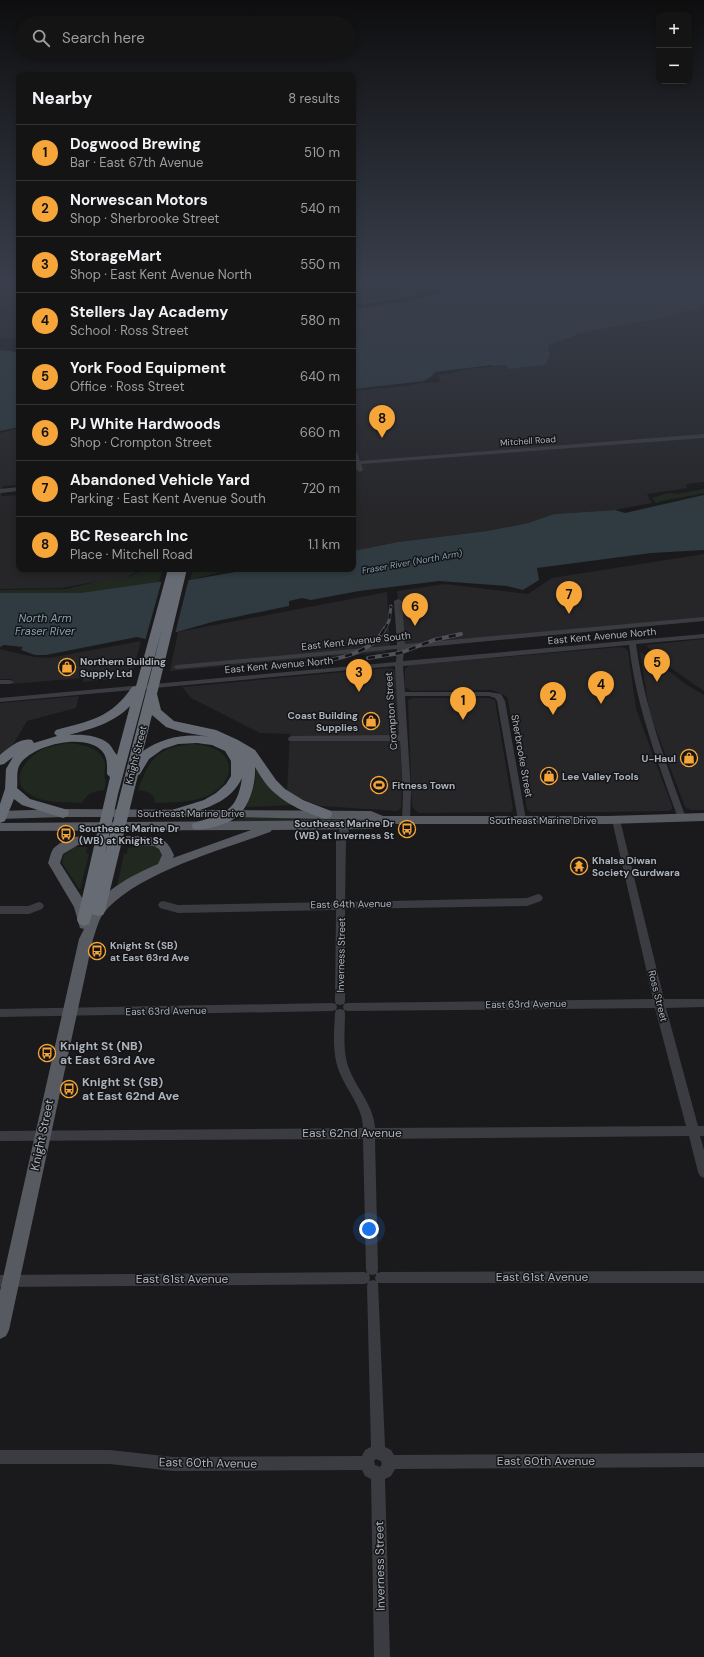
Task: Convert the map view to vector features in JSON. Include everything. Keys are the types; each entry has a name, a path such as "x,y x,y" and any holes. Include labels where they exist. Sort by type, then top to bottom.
{"highway":[{"name":"Knight Street","path":"98,911 126,794 142,681 171,572"},
{"name":"Knight Street","path":"84,920 112,794 141,693 181,572"},
{"path":"1,762 14,750 39,738 104,720 141,693 154,698 155,711 170,724 182,728 212,733 234,742 242,749 251,753 272,783 281,792 299,803 326,814"},
{"path":"0,819 11,789 10,773 14,764 20,756 46,742 71,737 97,742 110,754 115,766 112,794"},
{"path":"126,794 142,760 152,750 167,742 189,738 207,739 223,745 230,750 238,764 238,771 235,781 229,790 211,802 177,813"},
{"path":"198,826 225,818 234,813 242,799 249,783 248,763 242,749"},
{"path":"11,789 26,802 63,813"}],"main road":[{"name":"Southeast Marine Drive","path":"0,819 63,813 326,814 371,815 381,820 616,820 704,817"},
{"name":"Southeast Marine Drive","path":"0,819 341,829 371,825 381,820"},
{"path":"98,911 114,895 129,884 162,868 273,826"},
{"path":"84,920 74,894 58,872 54,863 58,851 67,845 79,841 123,840 156,842 163,846 168,855 162,868"},
{"name":"Knight Street","path":"0,1330 5,1281 42,1135 86,939 98,911"},
{"name":"Knight Street","path":"84,920 86,939"}],"street":[{"name":"Mitchell Road","path":"356,463 704,436"},
{"path":"356,464 360,470"},
{"path":"0,491 16,489"},
{"name":"Crompton Street","path":"398,601 401,646 399,665 407,792 406,820"},
{"name":"East Kent Avenue South","path":"177,667 443,642 704,620"},
{"name":"East Kent Avenue North","path":"0,700 399,665 704,636"},
{"path":"632,643 642,702 656,749 682,818"},
{"path":"0,682 10,682"},
{"name":"Sherbrooke Street","path":"402,694 488,694 498,696 501,701 522,820"},
{"path":"292,739 404,738"},
{"name":"Ross Street","path":"616,820 659,1002 698,1131 704,1172"},
{"name":"Inverness Street","path":"341,829 341,1059 345,1072 367,1114 370,1133 378,1451"},
{"name":"East 64th Avenue","path":"164,905 178,909 342,904 527,902 538,898"},
{"path":"0,910 29,910 39,906"},
{"name":"East 63rd Avenue","path":"0,1014 659,1002 704,1003"},
{"name":"East 62nd Avenue","path":"0,1136 698,1131"},
{"name":"East 61st Avenue","path":"5,1281 704,1277"},
{"path":"378,1451 384,1453 388,1462 386,1470 378,1475 372,1472 368,1463 370,1456 378,1451"},
{"name":"East 60th Avenue","path":"0,1457 110,1457 173,1464 368,1463"},
{"name":"East 60th Avenue","path":"388,1462 704,1460"},
{"name":"Inverness Street","path":"378,1475 382,1657"}],"shaded area":[{"path":"532,357 704,357 704,482 686,484 687,488 647,494 652,503 615,510 554,514 528,523 487,531 398,542 356,550 356,391 441,382 438,375 450,374 462,370 505,365 509,369"},
{"path":"16,429 16,485 3,486 1,496 16,495 16,572 136,572 125,578 62,588 0,589 0,433"},
{"path":"704,489 704,493 656,503 652,498 668,493 678,494"},
{"path":"704,554 704,620 404,644 397,591 445,584 528,594 552,578"},
{"path":"139,572 162,572 159,582 190,580 192,572 222,572 197,578 189,583 132,591 0,598 0,590 67,589 103,580 128,577"},
{"path":"387,592 390,646 385,652 170,671 178,632"},
{"path":"704,639 704,691 665,664 646,645"},
{"name":"Northern Building Supply Ltd","path":"141,641 131,677 83,682 83,678 11,684 12,679 0,679 0,649 34,657 49,658"},
{"path":"621,647 628,651 636,709 672,806 672,809 669,811 530,812 527,809 508,700 506,696 492,690 411,691 405,687 405,669 410,665"},
{"path":"640,652 657,661 685,684 704,695 704,810 691,810 685,807 650,714"},
{"path":"387,668 393,669 396,672 402,782 401,808 397,811 320,806 287,793 290,734 260,733 191,698 182,687"},
{"path":"79,696 76,708 27,721 11,748 0,756 0,703"},
{"path":"413,698 489,698 495,700 513,809 511,812 419,813 414,809 412,806 408,702 408,700"},
{"path":"70,743 96,750 103,758 105,764 106,782 104,790 91,793 82,803 43,800 24,790 20,784 21,770 30,758 43,749"},
{"path":"194,744 217,750 224,755 228,761 229,768 226,780 216,791 203,798 183,802 155,803 152,795 138,790 148,767 158,755 170,748"},
{"path":"256,768 294,805 246,807 255,782"},
{"path":"241,817 330,818 330,821 234,821"},
{"path":"138,845 158,848 162,854 160,863 117,886 124,854 127,854 128,848 138,847"},
{"path":"74,847 88,847 86,853 89,854 80,890 62,863 64,855"}],"water":[{"path":"0,357 16,357 16,428 0,431"},
{"path":"356,357 549,357 545,365 509,369 505,365 492,365 435,372 424,381 356,389"},
{"name":"North Arm Fraser River","path":"704,495 704,550 651,553 537,568 539,580 523,590 507,586 439,581 359,591 311,600 302,598 289,601 289,606 212,622 149,640 137,637 46,655 35,655 21,650 23,647 4,645 0,647 0,593 81,593 158,582 190,580 235,572 356,572 356,550 398,542 487,531 528,523 554,514 615,510 625,513"}],"pier":[{"path":"189,578 175,634 166,636 159,642 145,641 162,580"}],"railway":[{"path":"385,629 389,621 391,606"},
{"path":"304,664 326,661 360,651 379,637 385,628"},
{"path":"368,658 400,653 434,640 461,634"}],"place":[{"name":"BC Research Inc","path":"382,438"},
{"name":"Abandoned Vehicle Yard","path":"569,614"},
{"name":"PJ White Hardwoods","path":"415,626"},
{"name":"Northern Building Supply Ltd","path":"67,667"},
{"name":"York Food Equipment","path":"657,682"},
{"name":"StorageMart","path":"359,692"},
{"name":"Stellers Jay Academy","path":"601,704"},
{"name":"Norwescan Motors","path":"553,715"},
{"name":"Dogwood Brewing","path":"463,720"},
{"name":"Coast Building Supplies","path":"371,721"},
{"name":"U-Haul","path":"689,758"},
{"name":"Lee Valley Tools","path":"549,776"},
{"name":"Fitness Town","path":"379,785"},
{"name":"Southeast Marine Dr (WB) at Inverness St","path":"407,829"},
{"name":"Southeast Marine Dr (WB) at Knight St","path":"66,834"},
{"name":"Khalsa Diwan Society Gurdwara","path":"579,866"},
{"name":"Knight St (SB) at East 63rd Ave","path":"97,951"},
{"name":"Knight St (NB) at East 63rd Ave","path":"47,1053"},
{"name":"Knight St (SB) at East 62nd Ave","path":"69,1089"}],"water label":[{"name":"Fraser River (North Arm)","path":"412,562"}]}
